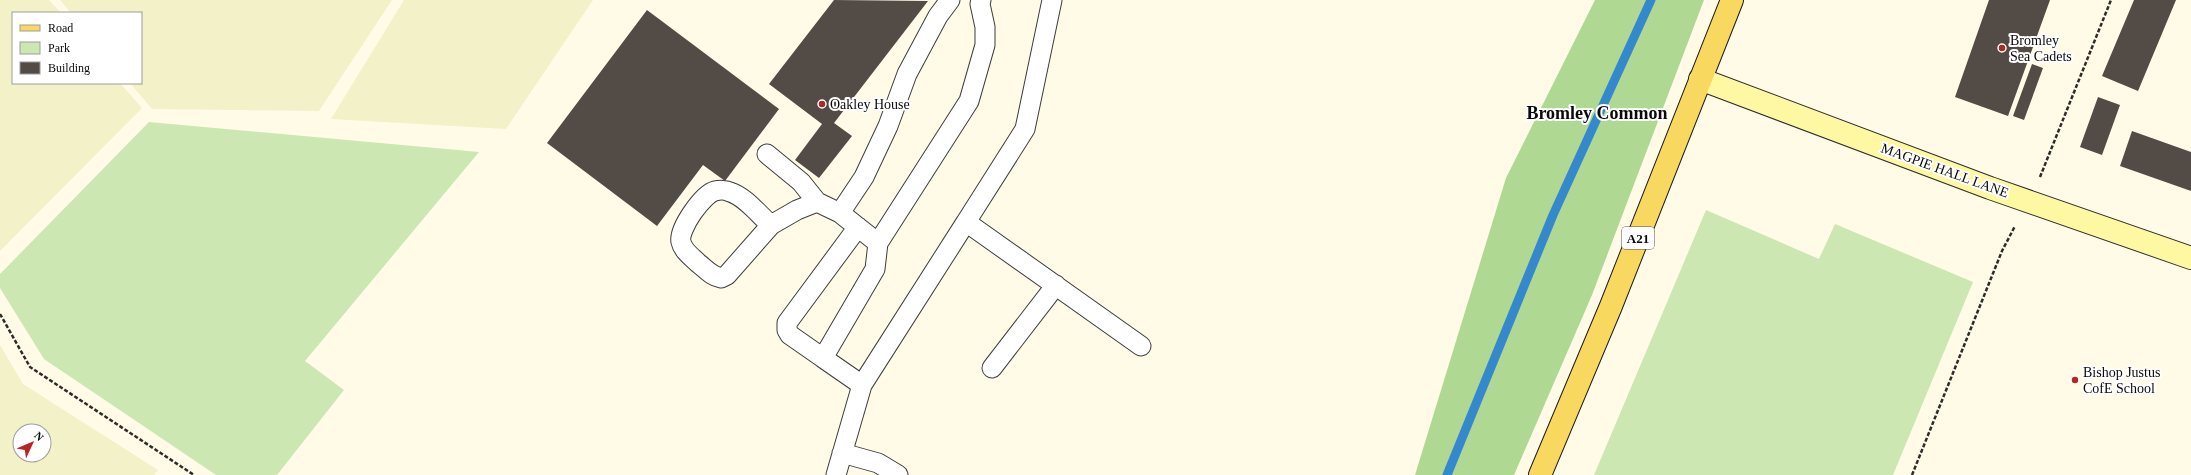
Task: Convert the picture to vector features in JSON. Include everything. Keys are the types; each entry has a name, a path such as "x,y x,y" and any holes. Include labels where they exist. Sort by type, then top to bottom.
{"main road":[{"name":"A21","path":"1540,475 1611,306 1732,0"}],"street":[{"name":"MAGPIE HALL LANE","path":"1700,80 2030,201 2191,258"}],"lane":[{"path":"840,213 864,177 888,126 907,74 938,16 950,0"},
{"path":"836,475 862,385 1025,129 1052,0"},
{"path":"823,358 875,269 878,243 969,101 985,45 986,27 977,1"},
{"path":"766,154 801,182 817,202 840,213 878,243"},
{"path":"771,225 740,198 730,192 715,191 709,194 684,224 680,241 683,249 713,276 721,278 771,225 797,210 817,202"},
{"path":"966,222 1142,346"},
{"path":"858,227 787,323 787,330 790,335 862,385"},
{"path":"992,368 1056,285"},
{"path":"842,453 878,463 898,475"}],"path":[{"path":"1912,475 2002,251 2030,201 2111,0"},
{"path":"0,314 30,367 194,475"}],"shaded area":[{"path":"0,0 49,0 60,12 12,12 12,84 121,84 142,108 0,251"},
{"path":"60,0 392,0 319,111 152,109 131,84 142,84 142,12 70,12"},
{"path":"404,0 593,0 506,129 331,119"},
{"path":"0,345 23,384 158,470 154,475 0,475"}],"green space":[{"path":"1595,0 1704,0 1592,295 1514,475 1415,475 1506,178"},
{"path":"149,122 479,152 305,361 344,390 277,475 216,475 44,359 0,288 0,274"},
{"path":"1706,210 1819,259 1835,224 1973,282 1893,475 1594,475"}],"building":[{"name":"Oakley House","path":"834,0 928,1 834,123 852,136 819,178 795,160 822,124 769,84"},
{"name":"Bromley Sea Cadets","path":"1989,0 2050,0 2008,116 1955,97"},
{"path":"2134,0 2176,0 2138,91 2102,76"},
{"path":"647,10 779,109 725,181 703,165 657,226 547,143"},
{"path":"2032,64 2043,68 2024,120 2013,116"},
{"path":"2098,97 2120,105 2102,155 2080,147"},
{"path":"2132,131 2191,152 2191,191 2120,166"}],"waterway":[{"path":"1447,475 1553,215 1651,0"}],"place":[{"name":"Bromley Sea Cadets","path":"2002,48"},
{"name":"Oakley House","path":"822,104"},
{"name":"Bishop Justus CofE School","path":"2075,380"}],"district":[{"name":"Bromley Common","path":"1597,113"}]}
